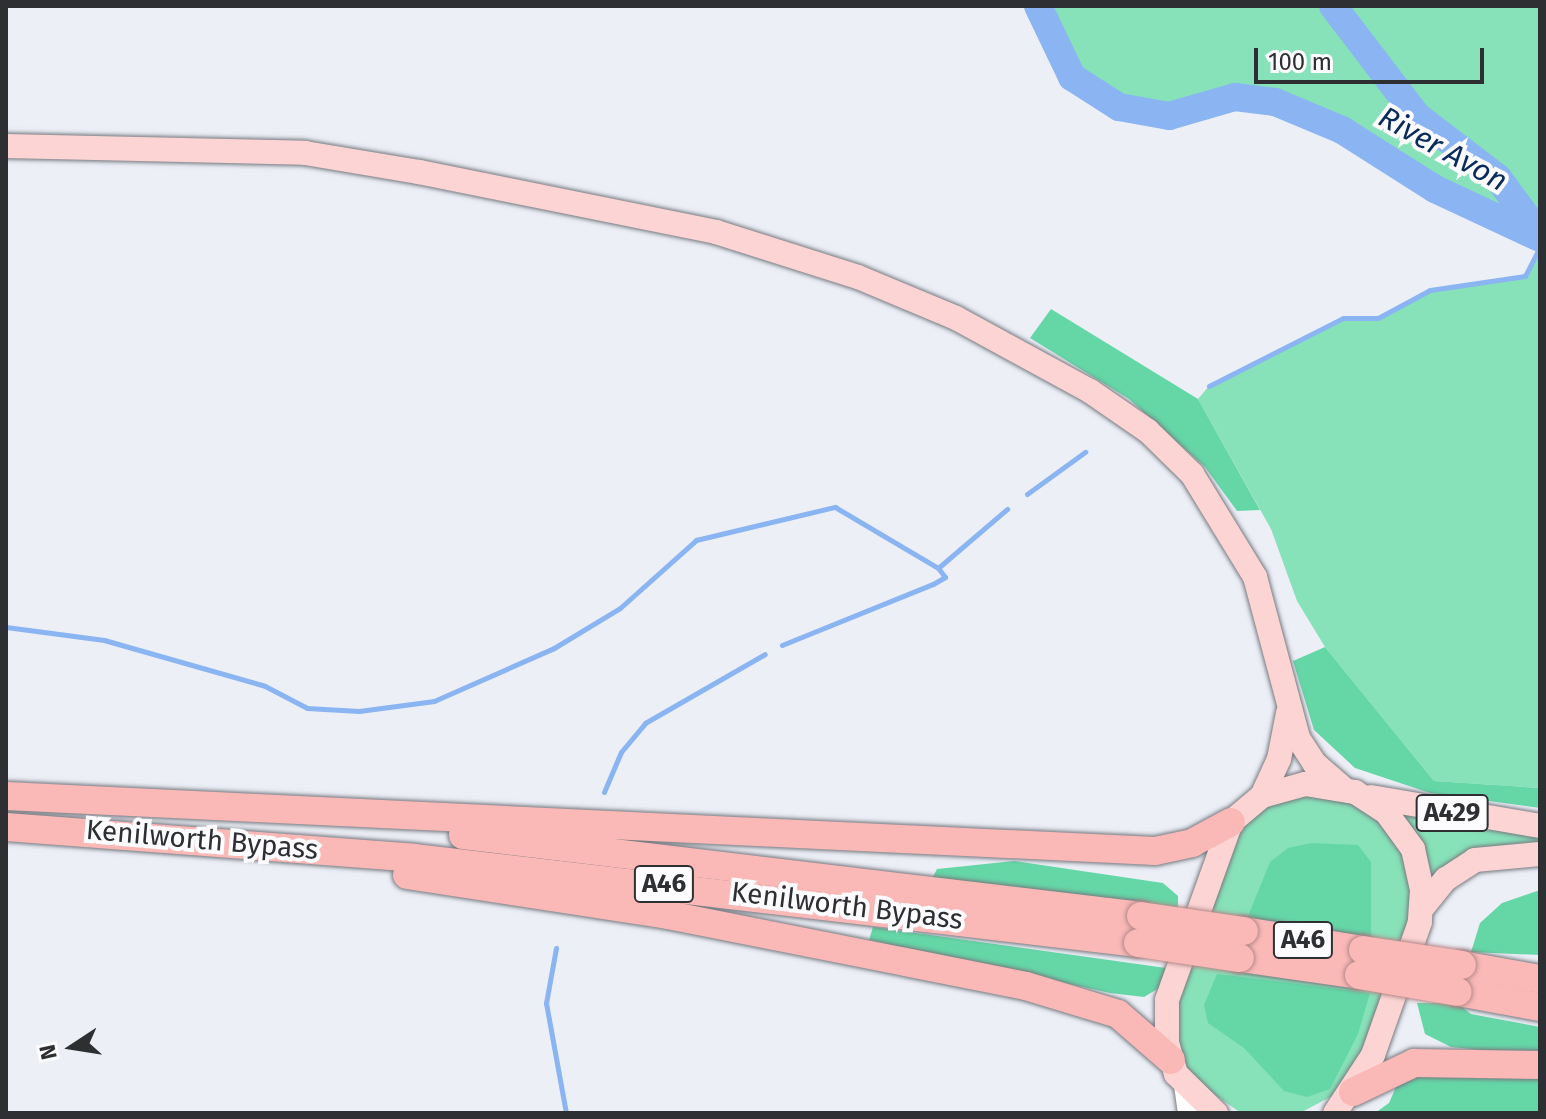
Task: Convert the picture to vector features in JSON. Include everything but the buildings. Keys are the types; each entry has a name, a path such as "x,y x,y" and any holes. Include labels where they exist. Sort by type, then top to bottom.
{"highway":[{"path":"6,797 1155,851 1192,843 1231,822"},
{"name":"Kenilworth Bypass","path":"6,797 620,851 1460,978 1540,979"},
{"name":"Kenilworth Bypass","path":"6,827 189,839 1140,930"},
{"path":"189,839 668,915 1026,986 1107,1008 1171,1060"},
{"name":"Kenilworth Bypass","path":"1460,978 1540,1007"},
{"path":"1344,1103 1414,1063 1540,1065"}],"main road":[{"path":"6,146 305,153 419,172 716,232 832,268 956,318 1090,391 1148,431 1192,474 1255,577 1288,713 1314,763 1354,792 1409,842 1423,907 1373,1055 1344,1103"},
{"path":"1262,796 1279,759 1288,713"},
{"path":"1216,1113 1184,1085 1171,1060 1167,1000 1231,822 1262,796 1305,784 1354,792"},
{"name":"A429","path":"1354,792 1540,826"},
{"name":"A429","path":"1423,907 1446,879 1475,860 1540,854"}],"street":[{"path":"1184,1085 1188,1113"}],"green space":[{"path":"1038,6 1540,6 1540,238 1435,189 1342,130 1275,102 1235,97 1169,116 1119,107 1072,77"},
{"path":"1540,246 1540,788 1434,781 1325,647 1297,601 1271,529 1198,399 1209,386 1343,318 1379,318 1430,290 1524,276"},
{"path":"1051,309 1198,399 1260,510 1237,511 1205,467 1129,399 1030,338"},
{"path":"1325,647 1434,781 1540,788 1540,808 1430,793 1355,768 1314,730 1293,661"},
{"path":"1301,794 1343,798 1378,817 1410,867 1411,913 1363,1053 1334,1095 1300,1113 1241,1113 1192,1079 1179,1054 1172,1010 1228,841 1269,804"},
{"path":"1398,811 1540,838 1540,846 1431,884"},
{"path":"1311,843 1358,845 1371,862 1371,939 1246,921 1270,862 1288,848"},
{"path":"1014,861 1163,883 1178,896 1178,911 932,879 937,869"},
{"path":"1540,890 1540,955 1471,952 1480,923 1502,903"},
{"path":"873,927 1166,968 1159,988 1144,997 1110,993 869,940"},
{"path":"1217,974 1370,993 1358,1034 1330,1089 1307,1097 1284,1091 1244,1048 1208,1023 1204,1005"},
{"path":"1417,1003 1457,1003 1471,1014 1540,1027 1540,1056 1451,1047 1425,1034"},
{"path":"1443,1071 1540,1075 1540,1113 1375,1113 1389,1103 1399,1080"}],"waterway":[{"name":"River Avon","path":"1038,6 1072,77 1119,107 1169,116 1235,97 1275,102 1342,130 1435,189 1540,238"},
{"name":"River Avon","path":"1333,6 1417,116 1498,178 1540,235"},
{"path":"1209,386 1343,318 1378,318 1430,290 1525,276 1540,246"},
{"path":"1027,494 1085,452"},
{"path":"6,627 104,640 265,686 307,708 359,711 434,701 554,648 620,608 696,540 835,507 938,568"},
{"path":"782,645 945,577 938,568 1007,509"},
{"path":"604,792 621,752 645,723 765,654"},
{"path":"556,948 546,1003 566,1113"}]}
